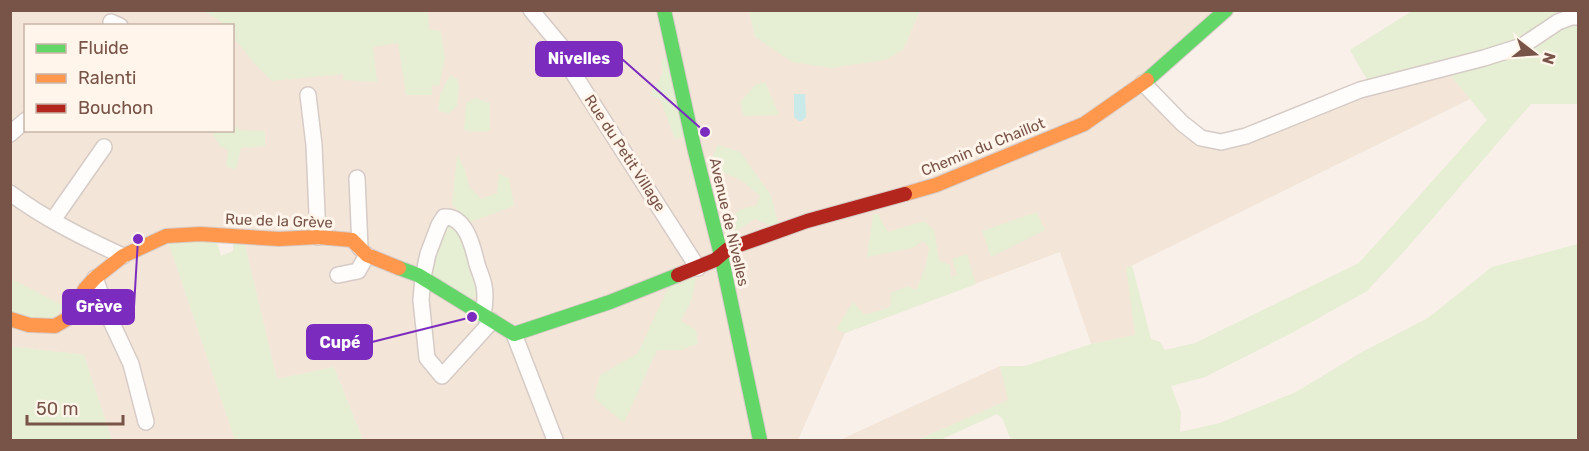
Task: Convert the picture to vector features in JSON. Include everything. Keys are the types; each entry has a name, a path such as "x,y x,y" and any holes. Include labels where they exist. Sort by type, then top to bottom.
{"street":[{"name":"Rue du Petit Village","path":"531,10 561,46 568,65 698,268"},
{"name":"Avenue de Nivelles","path":"664,10 694,147 721,255 760,441"},
{"name":"Chemin du Chaillot","path":"721,255 728,249 807,221 936,185 1084,124 1143,84 1226,10"},
{"path":"1143,84 1182,123 1201,138 1221,142 1246,136 1360,90 1522,46 1558,22 1578,17"},
{"path":"308,96 314,145 318,237"},
{"path":"10,135 24,122"},
{"path":"52,220 104,147"},
{"path":"338,275 358,271 364,251 357,178"},
{"path":"10,193 52,220 123,256"},
{"path":"450,217 459,222 466,231 484,287 488,318 442,376 427,358 421,300 423,277 428,254 439,225 444,218 450,217"},
{"name":"Rue de la Grève","path":"10,319 28,325 55,326 67,319 85,289 95,278 123,256 166,236 200,234 279,239 318,237 351,240 364,251 423,277 514,334"},
{"path":"555,441 514,334 610,302 698,268 721,255"},
{"path":"95,278 110,319 131,364 146,422"}],"shaded area":[{"path":"11,11 749,11 755,37 903,50 920,11 1226,11 1143,83 1182,123 1219,142 1369,83 1448,72 1470,99 1127,268 1136,335 1091,344 1060,252 845,333 798,440 363,440 334,367 277,379 243,237 167,237 235,440 112,440 84,355 11,346"},
{"path":"1000,366 1009,400 917,440 840,440"}],"green space":[{"path":"749,10 920,11 903,50 885,60 831,68 792,62 755,37"},
{"path":"203,11 428,11 429,29 441,31 445,59 439,86 432,85 432,95 406,95 398,43 373,47 377,82 343,80 343,74 272,81 234,38 234,24 222,24"},
{"path":"1412,11 1578,11 1578,104 1531,104 1408,247 1367,291 1290,334 1205,377 1171,386 1181,413 1180,432 1220,423 1296,392 1364,351 1428,318 1492,267 1578,244 1578,440 1011,440 1002,418 997,414 940,440 917,440 1008,400 1000,366 1025,366 1091,344 1135,335 1126,268 1132,265 1151,339 1160,342 1165,350 1195,343 1359,263 1487,120 1448,72 1369,83 1350,50"},
{"path":"669,56 685,136 675,139 660,99 650,95 663,73 661,61"},
{"path":"450,75 457,79 459,86 457,106 449,113 438,111 440,95"},
{"path":"765,82 779,115 744,116 740,102 755,85"},
{"path":"475,98 490,103 490,131 464,130 466,103"},
{"path":"234,125 240,130 265,131 265,146 241,148 236,169 226,167 228,150 220,146 212,132 234,132"},
{"path":"718,145 740,152 771,195 778,223 771,226 755,219 733,233 726,222 739,210 756,205 760,196 742,181 714,168 712,158"},
{"path":"457,154 465,170 469,186 481,199 497,193 499,174 509,178 514,206 470,222 452,205"},
{"path":"1037,212 1045,230 991,257 982,231"},
{"path":"873,214 878,214 888,232 924,221 934,230 939,260 950,265 951,277 957,275 952,259 967,254 976,284 845,333 836,329 853,302 865,315 890,307 891,293 908,286 916,290 925,268 929,248 923,241 912,248 867,257"},
{"path":"444,225 456,225 485,293 462,302 428,291 428,254"},
{"path":"166,236 216,240 221,256 233,251 234,237 243,237 277,379 334,367 363,440 235,440"},
{"path":"696,276 692,299 681,321 696,330 698,344 681,350 657,350 624,423 594,398 600,375 638,353 669,285"},
{"path":"10,278 64,306 56,317 43,321 11,312"},
{"path":"11,346 84,355 112,440 11,440"}],"water":[{"path":"794,94 805,94 806,117 802,121 794,117"}],"traffic: fast":[{"path":"664,10 694,147 721,255 760,440"},
{"path":"1147,80 1226,10"},
{"path":"399,268 418,275 514,334 610,302 678,275"}],"traffic: slow":[{"path":"905,194 936,185 1084,124 1147,80"},
{"path":"10,319 29,325 55,326 67,319 85,289 95,278 123,256 166,236 200,234 279,239 318,237 352,240 367,255 399,268"}],"traffic: jam":[{"path":"678,275 715,260 728,249 807,221 905,194"}],"place":[{"name":"Nivelles","path":"705,132"},
{"name":"Grève","path":"138,239"},
{"name":"Cupé","path":"472,317"}]}
